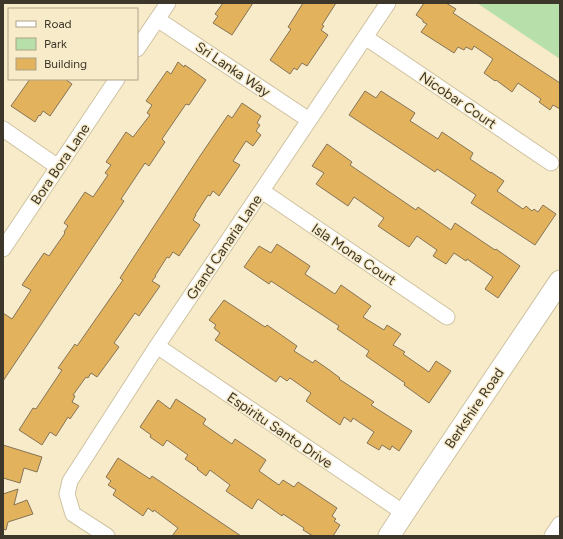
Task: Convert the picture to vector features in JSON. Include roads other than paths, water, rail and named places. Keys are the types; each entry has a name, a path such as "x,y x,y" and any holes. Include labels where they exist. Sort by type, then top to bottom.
{"street":[{"path":"138,48 168,3"},
{"name":"Grand Canaria Lane","path":"107,536 73,514 67,494 70,480 157,346 388,3"},
{"name":"Sri Lanka Way","path":"158,19 309,120"},
{"name":"Nicobar Court","path":"365,37 551,163"},
{"name":"Bora Bora Lane","path":"3,249 116,80"},
{"path":"3,129 58,167"},
{"name":"Isla Mona Court","path":"262,191 446,317"},
{"name":"Berkshire Road","path":"389,536 560,281"},
{"name":"Espiritu Santo Drive","path":"157,346 404,513"},
{"path":"552,536 560,524"}]}
